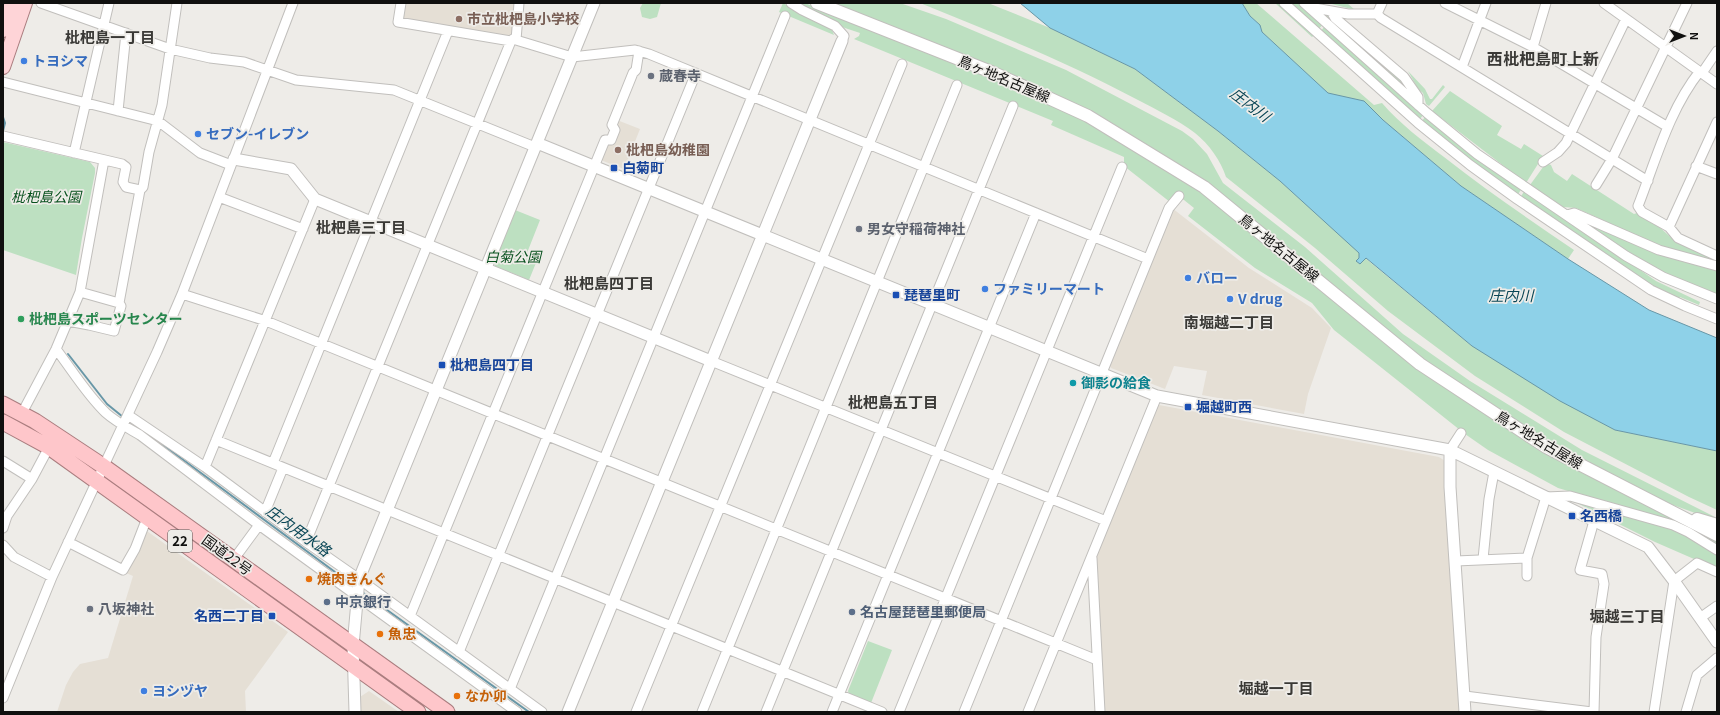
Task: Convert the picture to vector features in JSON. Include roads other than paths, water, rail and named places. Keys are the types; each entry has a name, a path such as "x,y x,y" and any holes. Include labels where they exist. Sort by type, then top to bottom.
{"highway":[{"name":"国道22号","path":"3,404 22,413 104,466 447,712"},
{"name":"国道22号","path":"3,422 49,446 418,712"}],"main road":[{"path":"3,30 12,3"},
{"path":"3,67 25,3"},
{"name":"鳥ヶ地名古屋線","path":"817,3 994,74 1088,116 1204,187 1420,364 1546,447 1680,515 1691,527 1717,535"},
{"path":"1680,515 1717,525"}],"street":[{"path":"41,3 170,49 210,58 244,62 296,80 394,90 594,167 1157,396 1450,450 1648,548 1674,581 1717,642"},
{"path":"74,153 109,3"},
{"path":"68,321 114,331 121,306 119,303 140,190 143,187 149,152 158,121 177,3"},
{"path":"3,698 52,577 157,352 182,294 292,3"},
{"path":"401,3 398,22 448,31 514,40 572,57 635,50 639,51 1148,259"},
{"path":"306,542 477,123 514,40 519,3"},
{"path":"356,712 353,646 359,580 594,3"},
{"path":"568,712 844,36 835,26 791,3"},
{"path":"1284,3 1418,123 1511,195 1651,290 1717,319"},
{"path":"1377,14 1382,3"},
{"path":"1445,3 1533,47 1668,127"},
{"path":"1462,67 1486,3"},
{"path":"1533,47 1546,3"},
{"path":"1604,3 1717,84"},
{"path":"1596,185 1612,159 1687,3"},
{"path":"1307,5 1348,14 1377,14 1381,18 1648,181"},
{"path":"1307,5 1418,105 1477,154 1626,256 1657,273 1717,299"},
{"path":"1332,11 1335,18 1404,77 1418,97 1418,105"},
{"path":"510,689 785,16"},
{"path":"1543,162 1558,152 1566,143 1626,19"},
{"path":"273,463 448,31"},
{"path":"118,111 126,33"},
{"path":"410,616 605,140 611,140 615,130 612,125 633,73 636,70 639,51"},
{"path":"1717,51 1701,72 1690,83 1668,127 1653,162 1648,181 1638,206 1642,212 1669,227 1678,238 1717,256"},
{"path":"636,712 902,64"},
{"path":"459,652 696,73"},
{"path":"3,82 158,121 200,153 232,162 291,169 315,199 711,362 1106,521"},
{"path":"702,712 957,85"},
{"path":"766,712 1013,106"},
{"path":"1669,227 1717,122"},
{"path":"3,136 122,164 126,167 123,182 126,187 140,190"},
{"path":"22,413 56,349 80,292 104,160"},
{"path":"1696,166 1717,174"},
{"path":"899,712 1122,167"},
{"path":"964,712 1169,208 1179,196"},
{"path":"219,197 303,228"},
{"path":"205,468 315,199"},
{"path":"832,712 1036,213"},
{"path":"1567,215 1574,213 1659,250 1717,266"},
{"path":"80,292 119,303"},
{"path":"182,294 266,321 322,343 1097,660"},
{"path":"56,349 106,413 125,420 205,468 542,712"},
{"path":"1028,712 1157,396"},
{"path":"125,420 140,435 259,525 517,712"},
{"path":"1461,433 1450,450 1450,487 1465,712"},
{"path":"216,440 882,712"},
{"path":"3,528 7,516 32,479 49,446"},
{"path":"3,461 32,479"},
{"path":"265,512 284,468"},
{"path":"1483,559 1489,498 1494,472"},
{"path":"1546,497 1570,496 1673,525 1691,527 1717,550"},
{"path":"1527,576 1527,558 1546,497"},
{"path":"68,542 123,570 137,544 147,518"},
{"path":"1464,696 1512,702 1559,711 1593,712 1596,637 1604,584 1602,574 1580,570 1594,521"},
{"path":"234,560 259,525"},
{"path":"3,545 14,557 52,577"},
{"path":"1092,555 1100,712"},
{"path":"1456,560 1527,558"},
{"path":"1654,712 1674,581 1697,563 1717,572"},
{"path":"1700,618 1717,606"},
{"path":"1686,712 1697,675 1717,658"},
{"path":"1092,712 1099,695"},
{"path":"1512,702 1512,712"}],"water":[{"name":"庄内川","path":"1020,3 1242,3 1250,16 1260,25 1262,32 1328,93 1364,101 1383,120 1461,186 1568,259 1649,310 1717,338 1717,451 1615,430 1560,401 1472,346 1366,258 1360,264 1356,261 1359,258 1359,253 1280,181 1218,131 1135,69 1050,28"}],"waterway":[{"path":"3,117 5,123 3,131"},
{"name":"庄内用水路","path":"68,354 107,404 123,417"},
{"name":"庄内用水路","path":"140,428 354,586"},
{"name":"庄内用水路","path":"362,592 529,712"}],"place":[{"name":"市立枇杷島小学校","path":"459,19"},
{"name":"トヨシマ","path":"24,61"},
{"name":"蔵春寺","path":"651,76"},
{"name":"セブン-イレブン","path":"198,134"},
{"name":"枇杷島幼稚園","path":"618,150"},
{"name":"白菊町","path":"614,168"},
{"name":"男女守稲荷神社","path":"859,229"},
{"name":"バロー","path":"1188,278"},
{"name":"ファミリーマート","path":"985,289"},
{"name":"琵琶里町","path":"896,295"},
{"name":"V drug","path":"1230,299"},
{"name":"枇杷島スポーツセンター","path":"21,319"},
{"name":"枇杷島四丁目","path":"442,365"},
{"name":"御影の給食","path":"1073,383"},
{"name":"堀越町西","path":"1188,407"},
{"name":"名西橋","path":"1572,516"},
{"name":"焼肉きんぐ","path":"309,579"},
{"name":"中京銀行","path":"327,602"},
{"name":"八坂神社","path":"90,609"},
{"name":"名古屋琵琶里郵便局","path":"852,612"},
{"name":"名西二丁目","path":"272,616"},
{"name":"魚忠","path":"380,634"},
{"name":"ヨシヅヤ","path":"144,691"},
{"name":"なか卯","path":"457,696"}],"district":[{"name":"枇杷島一丁目","path":"110,38"},
{"name":"西枇杷島町上新","path":"1543,59"},
{"name":"枇杷島三丁目","path":"361,228"},
{"name":"枇杷島四丁目","path":"609,284"},
{"name":"南堀越二丁目","path":"1229,323"},
{"name":"枇杷島五丁目","path":"893,403"},
{"name":"堀越三丁目","path":"1627,617"},
{"name":"堀越一丁目","path":"1276,689"}],"park label":[{"name":"枇杷島公園","path":"46,197"},
{"name":"白菊公園","path":"513,257"}]}
